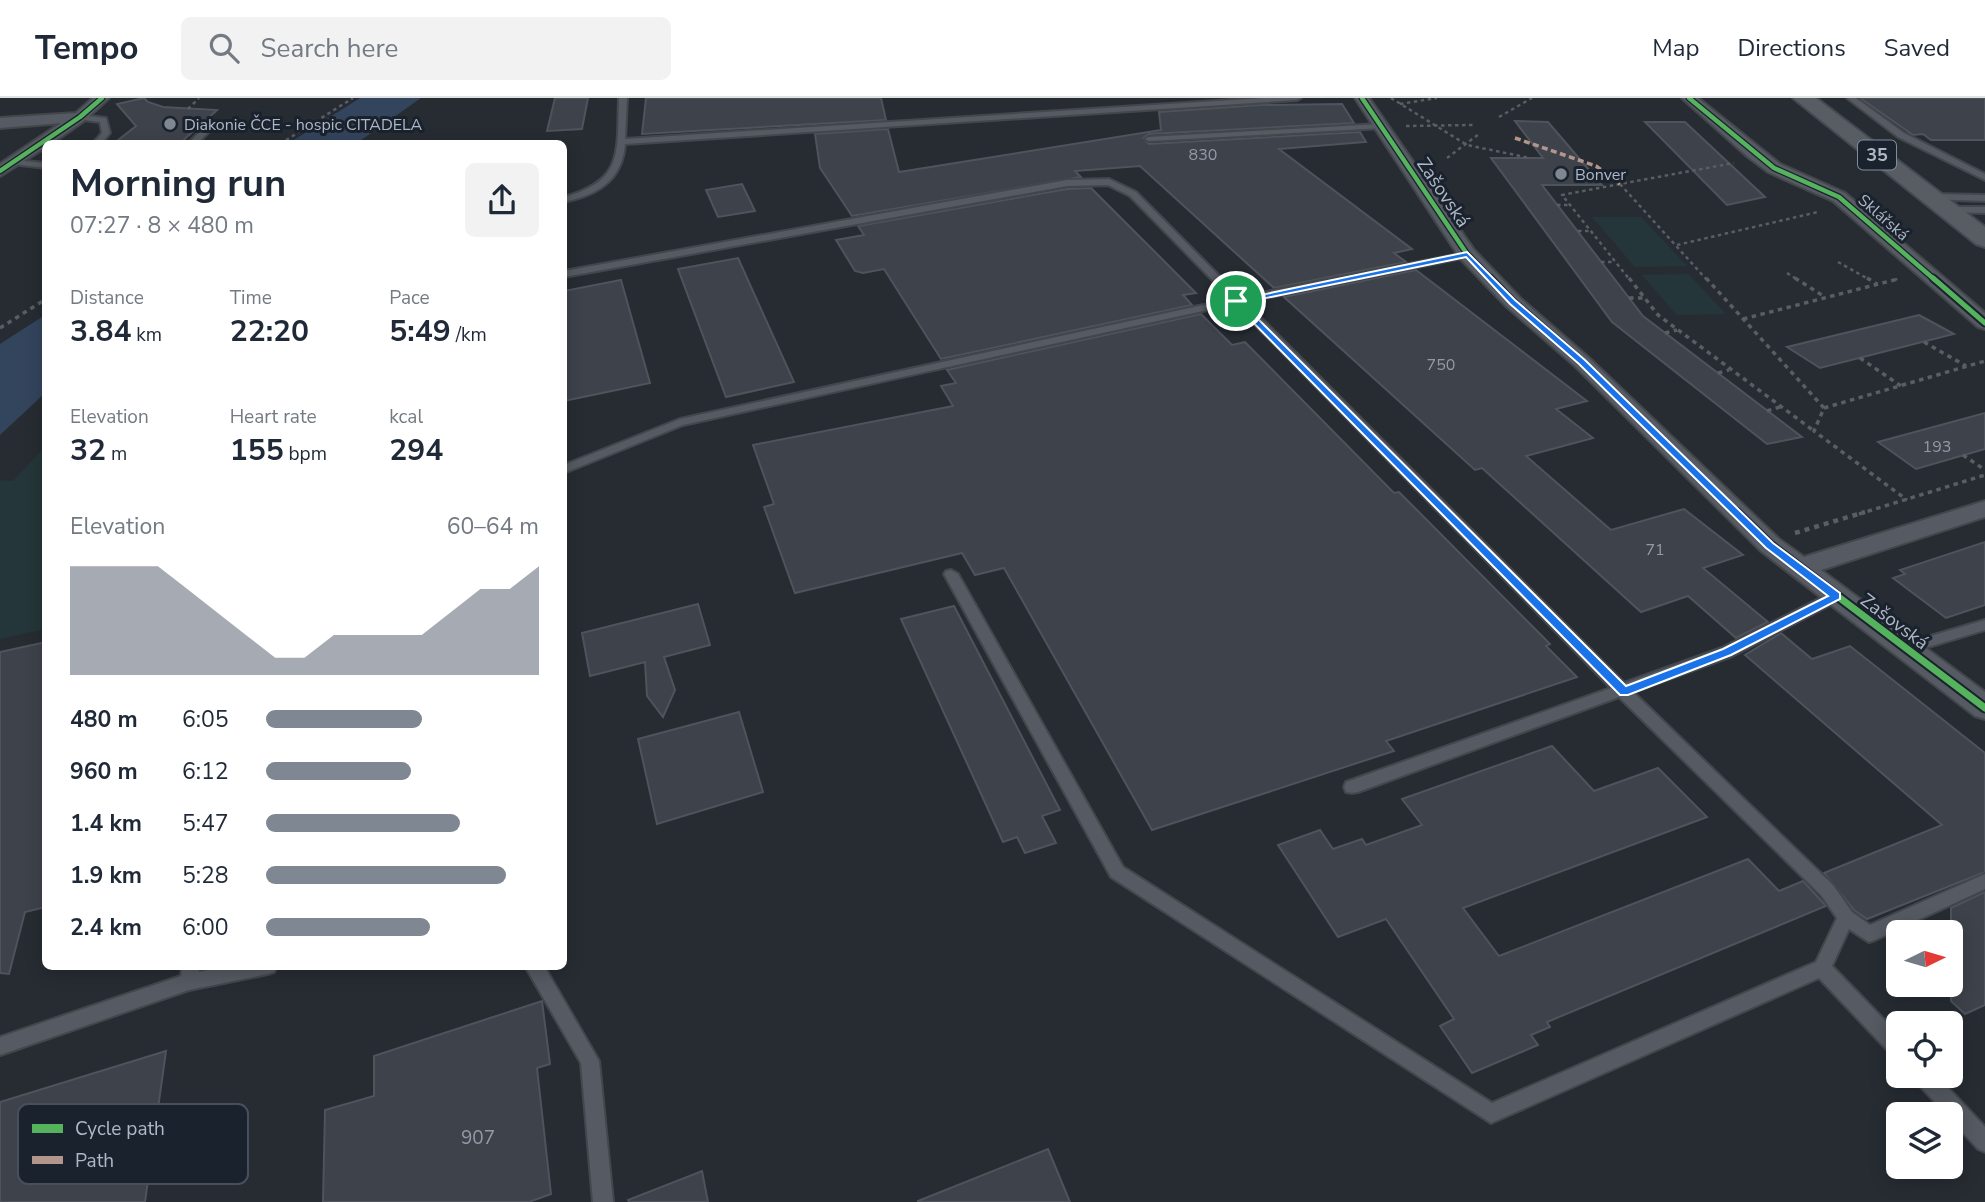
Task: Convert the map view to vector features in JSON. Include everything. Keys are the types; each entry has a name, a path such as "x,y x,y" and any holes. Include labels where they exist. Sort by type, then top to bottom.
{"main road":[{"name":"35","path":"1803,98 1985,239"}],"street":[{"path":"47,140 103,98"},
{"name":"Zašovská","path":"1362,98 1389,126 1467,254 1513,302 1582,362 1770,545 1905,649 1982,702"},
{"name":"Sklářská","path":"1689,98 1760,159 1839,197 1985,323"},
{"path":"0,123 80,117"},
{"path":"0,171 42,143"},
{"path":"1799,568 1985,509"}],"lane":[{"path":"567,199 585,196 605,185 617,168 623,98"},
{"path":"621,142 1297,98"},
{"path":"1851,98 1901,135 1985,177"},
{"path":"80,117 103,120 106,133 100,140"},
{"path":"196,140 212,124"},
{"path":"1149,139 1389,126"},
{"path":"15,162 42,165"},
{"path":"567,273 1067,183 1108,182 1133,194 1624,691 1826,890 1846,916 1869,934 1985,881"},
{"path":"1940,204 1985,198"},
{"path":"1940,204 1985,210"},
{"path":"567,468 680,422 1236,301 1467,254"},
{"path":"951,575 1117,872 1491,1113 1822,968 1846,916"},
{"path":"1352,787 1727,652 1836,596"},
{"path":"1905,649 1985,625"},
{"path":"1822,968 1886,1035"},
{"path":"0,1046 190,974 229,970"},
{"path":"536,970 590,1061 603,1202"},
{"path":"1935,1088 1985,1142"}],"path":[{"path":"187,109 199,98"},
{"path":"286,140 353,98"},
{"path":"1391,98 1466,145 1530,158"},
{"path":"1391,106 1437,98"},
{"path":"1499,117 1532,98"},
{"path":"1389,126 1473,125"},
{"path":"1447,158 1479,134"},
{"path":"1760,159 1562,195 1658,315 1907,500"},
{"path":"1620,184 1824,408"},
{"path":"1557,205 1570,205"},
{"path":"1676,245 1849,205"},
{"path":"1578,231 1591,231"},
{"path":"1601,262 1616,262"},
{"path":"1838,262 1877,284"},
{"path":"1743,319 1925,271"},
{"path":"1787,273 1826,298"},
{"path":"1629,298 1644,298"},
{"path":"0,328 42,302"},
{"path":"1665,333 1678,330"},
{"path":"1924,342 1966,367"},
{"path":"1860,358 1901,386"},
{"path":"1824,408 1985,361"},
{"path":"1718,373 1730,370"},
{"path":"1767,411 1781,407"},
{"path":"1814,431 1824,408"},
{"path":"1963,455 1985,472"},
{"path":"1770,545 1786,535 1907,500 1985,472"}],"shaded area":[{"path":"1592,217 1641,217 1687,266 1635,267"},
{"path":"1689,274 1726,314 1677,315 1642,275"},
{"path":"42,450 42,630 0,639 0,480 13,481"}],"water":[{"path":"360,98 421,98 361,140 294,140"},
{"path":"42,317 42,396 0,435 0,344"}],"building":[{"name":"Diakonie ČCE - hospic CITADELA","path":"144,98 163,107 217,110 183,140 118,140 136,126 117,104"},
{"path":"555,98 588,98 582,129 547,131"},
{"path":"646,98 881,98 886,120 642,134"},
{"path":"1860,98 1985,98 1985,140 1931,140 1923,134 1913,135"},
{"path":"1342,104 1354,123 1149,134 1143,138 1149,144 1360,132 1366,142 1279,149 1412,249 1394,253 1406,262 1274,288 1140,166 1075,171 1081,177 852,216 820,168 815,134 888,129 899,172 1161,130 1159,112 1260,105"},
{"path":"1515,121 1548,122 1602,185 1542,185 1643,316 1802,437 1767,444 1612,322 1491,158 1543,158"},
{"path":"1645,122 1685,122 1765,197 1727,205"},
{"path":"742,184 755,211 718,217 706,190"},
{"path":"1091,188 1196,293 1183,295 1192,305 941,359 884,269 863,273 855,271 836,240 864,235 858,226 1067,189"},
{"path":"738,258 794,382 726,397 678,269"},
{"path":"1416,270 1587,401 1556,409 1593,438 1526,456 1611,530 1684,509 1743,555 1703,568 1768,622 1736,638 1688,596 1641,612 1482,468 1475,470 1284,297"},
{"path":"621,280 650,383 567,400 567,290"},
{"path":"1201,314 1232,345 1245,342 1394,493 1399,492 1550,644 1546,646 1577,677 1386,741 1394,751 1152,830 1004,568 975,575 962,553 795,593 764,507 774,504 753,445 953,406 941,386 956,383 947,370"},
{"path":"1919,315 1954,334 1820,368 1787,347"},
{"path":"1985,413 1985,449 1916,469 1878,442"},
{"path":"1985,542 1985,605 1946,618 1893,578 1905,574 1900,570"},
{"path":"698,604 710,645 664,657 675,690 663,717 647,696 645,662 590,676 582,633"},
{"path":"954,606 1060,810 1042,816 1056,843 1025,853 1017,837 1003,842 901,619"},
{"path":"1781,633 1812,659 1850,646 1985,753 1985,872 1867,919 1854,910 1824,873 1942,825 1745,655"},
{"path":"42,643 42,908 25,912 9,974 0,973 0,652"},
{"path":"739,712 763,792 657,824 638,739"},
{"path":"1552,746 1594,791 1658,768 1707,817 1463,908 1499,956 1748,859 1779,891 1803,881 1826,906 1547,1022 1550,1027 1531,1035 1538,1045 1472,1073 1440,1026 1454,1019 1386,919 1338,937 1278,845 1320,830 1333,849 1362,839 1366,845 1422,825 1402,799"},
{"path":"1985,892 1985,1005 1965,1014 1951,1001 1951,998 1964,998 1964,920 1951,920 1951,908"},
{"path":"542,1001 550,1064 537,1068 551,1194 529,1202 323,1202 325,1110 374,1096 374,1056"},
{"path":"166,1051 159,1104 18,1104 18,1184 148,1184 145,1202 0,1202 0,1102"},
{"path":"1048,1149 1070,1202 918,1202 918,1201"},
{"path":"702,1171 708,1202 628,1200"}],"marked path":[{"path":"1515,138 1596,166 1620,184"}],"cycle path":[{"path":"46,140 102,98"},
{"path":"1362,98 1467,254 1513,302 1582,362 1770,545 1985,708"},
{"path":"1689,98 1774,168 1839,197 1985,323"},
{"path":"0,171 42,143"}],"place":[{"name":"Diakonie ČCE - hospic CITADELA","path":"170,124"},
{"name":"Bonver","path":"1561,174"}],"route":[{"path":"1467,254 1513,302 1582,362 1770,545 1836,596 1727,652 1624,691 1236,301 1467,254"}]}
